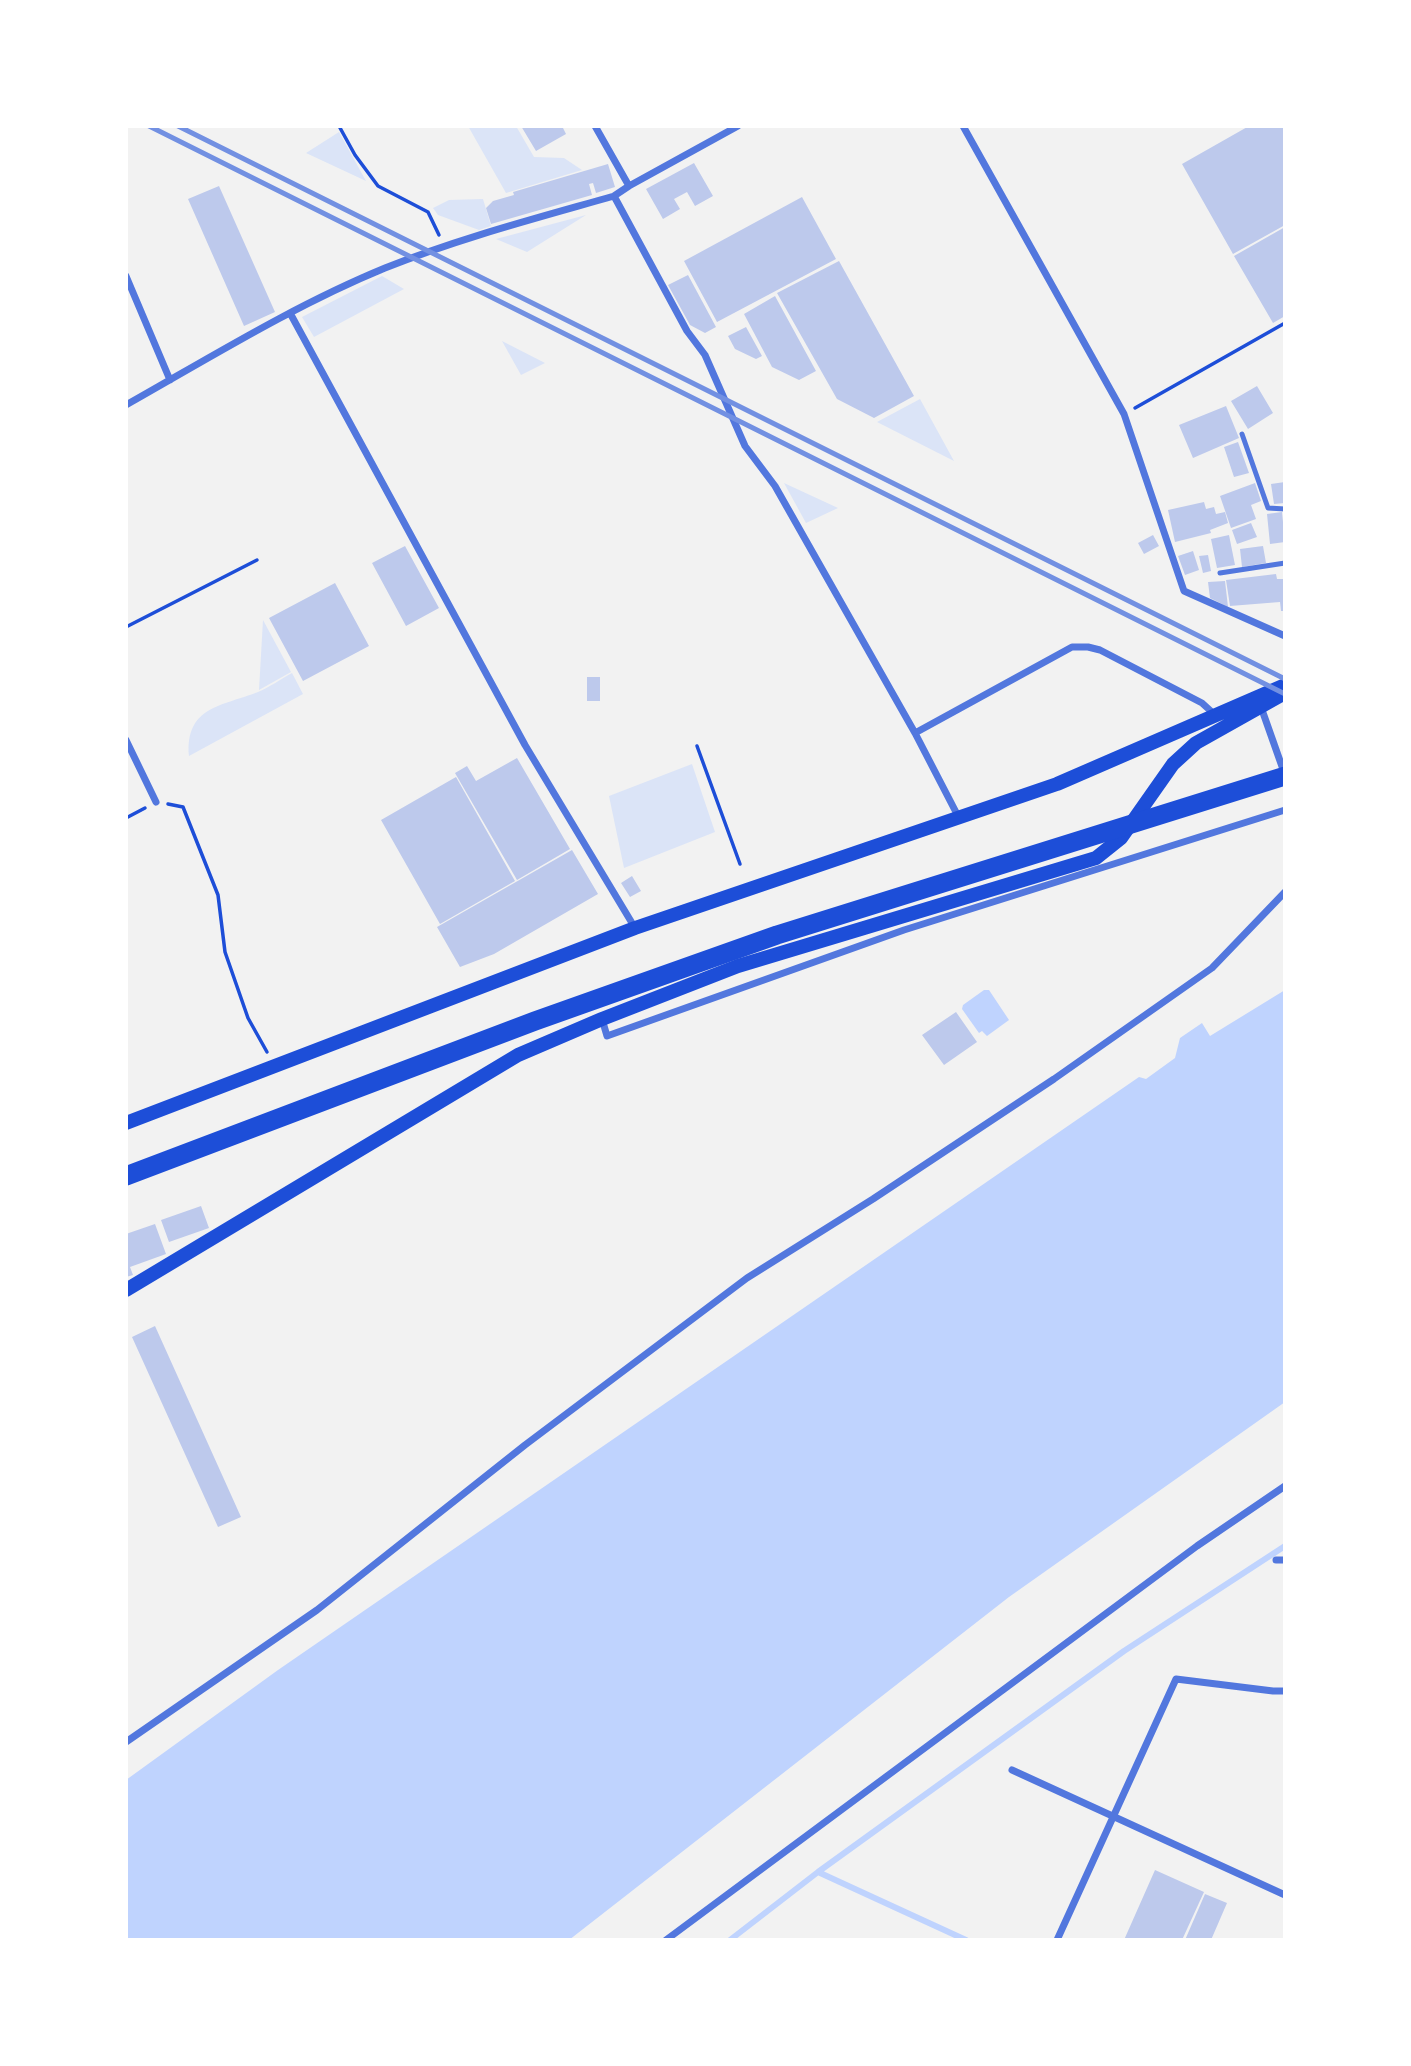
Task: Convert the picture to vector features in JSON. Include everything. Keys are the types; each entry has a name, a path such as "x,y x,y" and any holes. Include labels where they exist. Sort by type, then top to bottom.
{"highway":[{"path":"126,1177 535,1021 790,931 1285,776"}],"main road":[{"path":"126,1123 635,929 1057,784 1285,685"},
{"path":"126,1290 517,1055 738,966 1096,858 1121,838 1174,764 1196,743 1285,693"}],"street":[{"path":"596,126 629,186"},
{"path":"126,405 290,313 384,269 463,239 614,196 738,126"},
{"path":"963,126 1124,414 1184,591 1285,636"},
{"path":"614,196 687,331 705,355 745,446 775,486 915,733 958,818"},
{"path":"126,276 170,380"},
{"path":"290,313 525,745 635,929"},
{"path":"915,733 1072,647 1088,646 1100,649 1202,703 1213,714"},
{"path":"1261,707 1285,776"},
{"path":"126,740 156,802"},
{"path":"602,1019 607,1036 904,930 1285,810"},
{"path":"126,1742 317,1610 525,1445 747,1279 1054,1079 1212,968 1285,892"},
{"path":"666,1940 1197,1546 1285,1486"},
{"path":"1057,1940 1177,1679 1285,1691"},
{"path":"1012,1770 1285,1895"}],"lane":[{"path":"1242,434 1268,508 1285,509"},
{"path":"1220,573 1285,563"}],"path":[{"path":"339,126 355,155 378,186 429,212 441,239 463,239"},
{"path":"1124,414 1285,323"},
{"path":"126,627 257,560"},
{"path":"697,746 740,864"},
{"path":"126,818 156,802 183,807 218,895 225,952 248,1018 276,1066"}],"shaded area":[{"path":"468,126 516,126 534,157 564,158 582,170 506,193"},
{"path":"339,132 366,181 306,153"},
{"path":"483,199 491,226 479,230 438,215 433,208 449,200"},
{"path":"586,215 527,252 496,239"},
{"path":"382,276 404,289 314,337 302,317"},
{"path":"502,341 545,363 521,375"},
{"path":"920,399 954,461 877,422"},
{"path":"784,483 838,508 806,523"},
{"path":"263,620 291,672 259,690"},
{"path":"292,673 303,694 189,756 189,739 200,717 209,710 262,690"},
{"path":"692,764 715,832 624,868 609,796"}],"water":[{"path":"984,990 989,990 1009,1020 987,1036 982,1031 979,1033 962,1009 963,1005"},
{"path":"1285,990 1285,1402 1009,1597 569,1940 126,1940 126,1780 278,1670 1139,1077 1146,1079 1175,1058 1180,1038 1202,1023 1210,1036"}],"building":[{"path":"521,126 562,126 566,134 536,151"},
{"path":"1249,126 1285,126 1285,225 1233,254 1182,164"},
{"path":"694,163 713,196 695,206 687,192 674,199 680,209 663,219 646,189"},
{"path":"608,164 615,187 596,193 593,183 589,184 592,195 491,224 486,208 493,201 514,195 513,192"},
{"path":"219,186 275,312 244,326 188,199"},
{"path":"802,197 836,259 717,322 684,261"},
{"path":"1285,227 1285,316 1273,323 1234,256"},
{"path":"839,261 914,396 874,418 837,399 777,293"},
{"path":"688,275 716,327 705,333 690,325 668,285"},
{"path":"775,296 816,371 799,380 772,367 744,314"},
{"path":"746,327 762,356 756,359 735,349 728,336"},
{"path":"1257,386 1273,413 1248,429 1231,401"},
{"path":"1226,406 1239,438 1193,458 1179,425"},
{"path":"1238,442 1249,473 1234,477 1224,447"},
{"path":"1285,482 1285,503 1274,504 1271,484"},
{"path":"1255,483 1261,501 1251,505 1256,519 1231,528 1220,496"},
{"path":"1204,502 1206,509 1214,507 1216,514 1225,512 1228,523 1210,530 1211,533 1175,542 1168,510"},
{"path":"1282,512 1285,542 1270,544 1267,514"},
{"path":"1251,523 1257,537 1237,544 1232,530"},
{"path":"1153,535 1159,546 1144,554 1138,543"},
{"path":"1229,535 1235,565 1217,568 1211,539"},
{"path":"405,546 439,608 406,626 372,563"},
{"path":"1263,546 1266,563 1242,567 1240,549"},
{"path":"1193,551 1199,570 1185,575 1178,556"},
{"path":"1208,555 1211,571 1203,573 1199,556"},
{"path":"1276,574 1277,579 1285,579 1285,611 1281,611 1280,602 1230,606 1226,580"},
{"path":"1225,581 1228,607 1210,598 1208,582"},
{"path":"335,583 369,646 303,681 269,618"},
{"path":"587,677 600,677 600,701 587,701"},
{"path":"517,758 570,849 517,880 455,773 467,766 476,781"},
{"path":"456,777 515,881 440,924 381,820"},
{"path":"572,850 598,894 494,954 460,967 437,927"},
{"path":"632,876 641,891 630,897 621,883"},
{"path":"956,1012 977,1042 944,1065 922,1035"},
{"path":"201,1206 209,1228 169,1242 161,1220"},
{"path":"155,1224 166,1254 130,1267 133,1275 126,1277 126,1234"},
{"path":"155,1326 241,1517 218,1527 132,1337"},
{"path":"1155,1870 1204,1892 1182,1940 1124,1940"},
{"path":"1205,1894 1227,1903 1211,1940 1185,1940"}],"waterway":[{"path":"730,1940 818,1872 1124,1651 1285,1546"},
{"path":"818,1872 966,1940"}],"railway":[{"path":"149,126 1285,694"},
{"path":"178,126 1285,679"}]}
